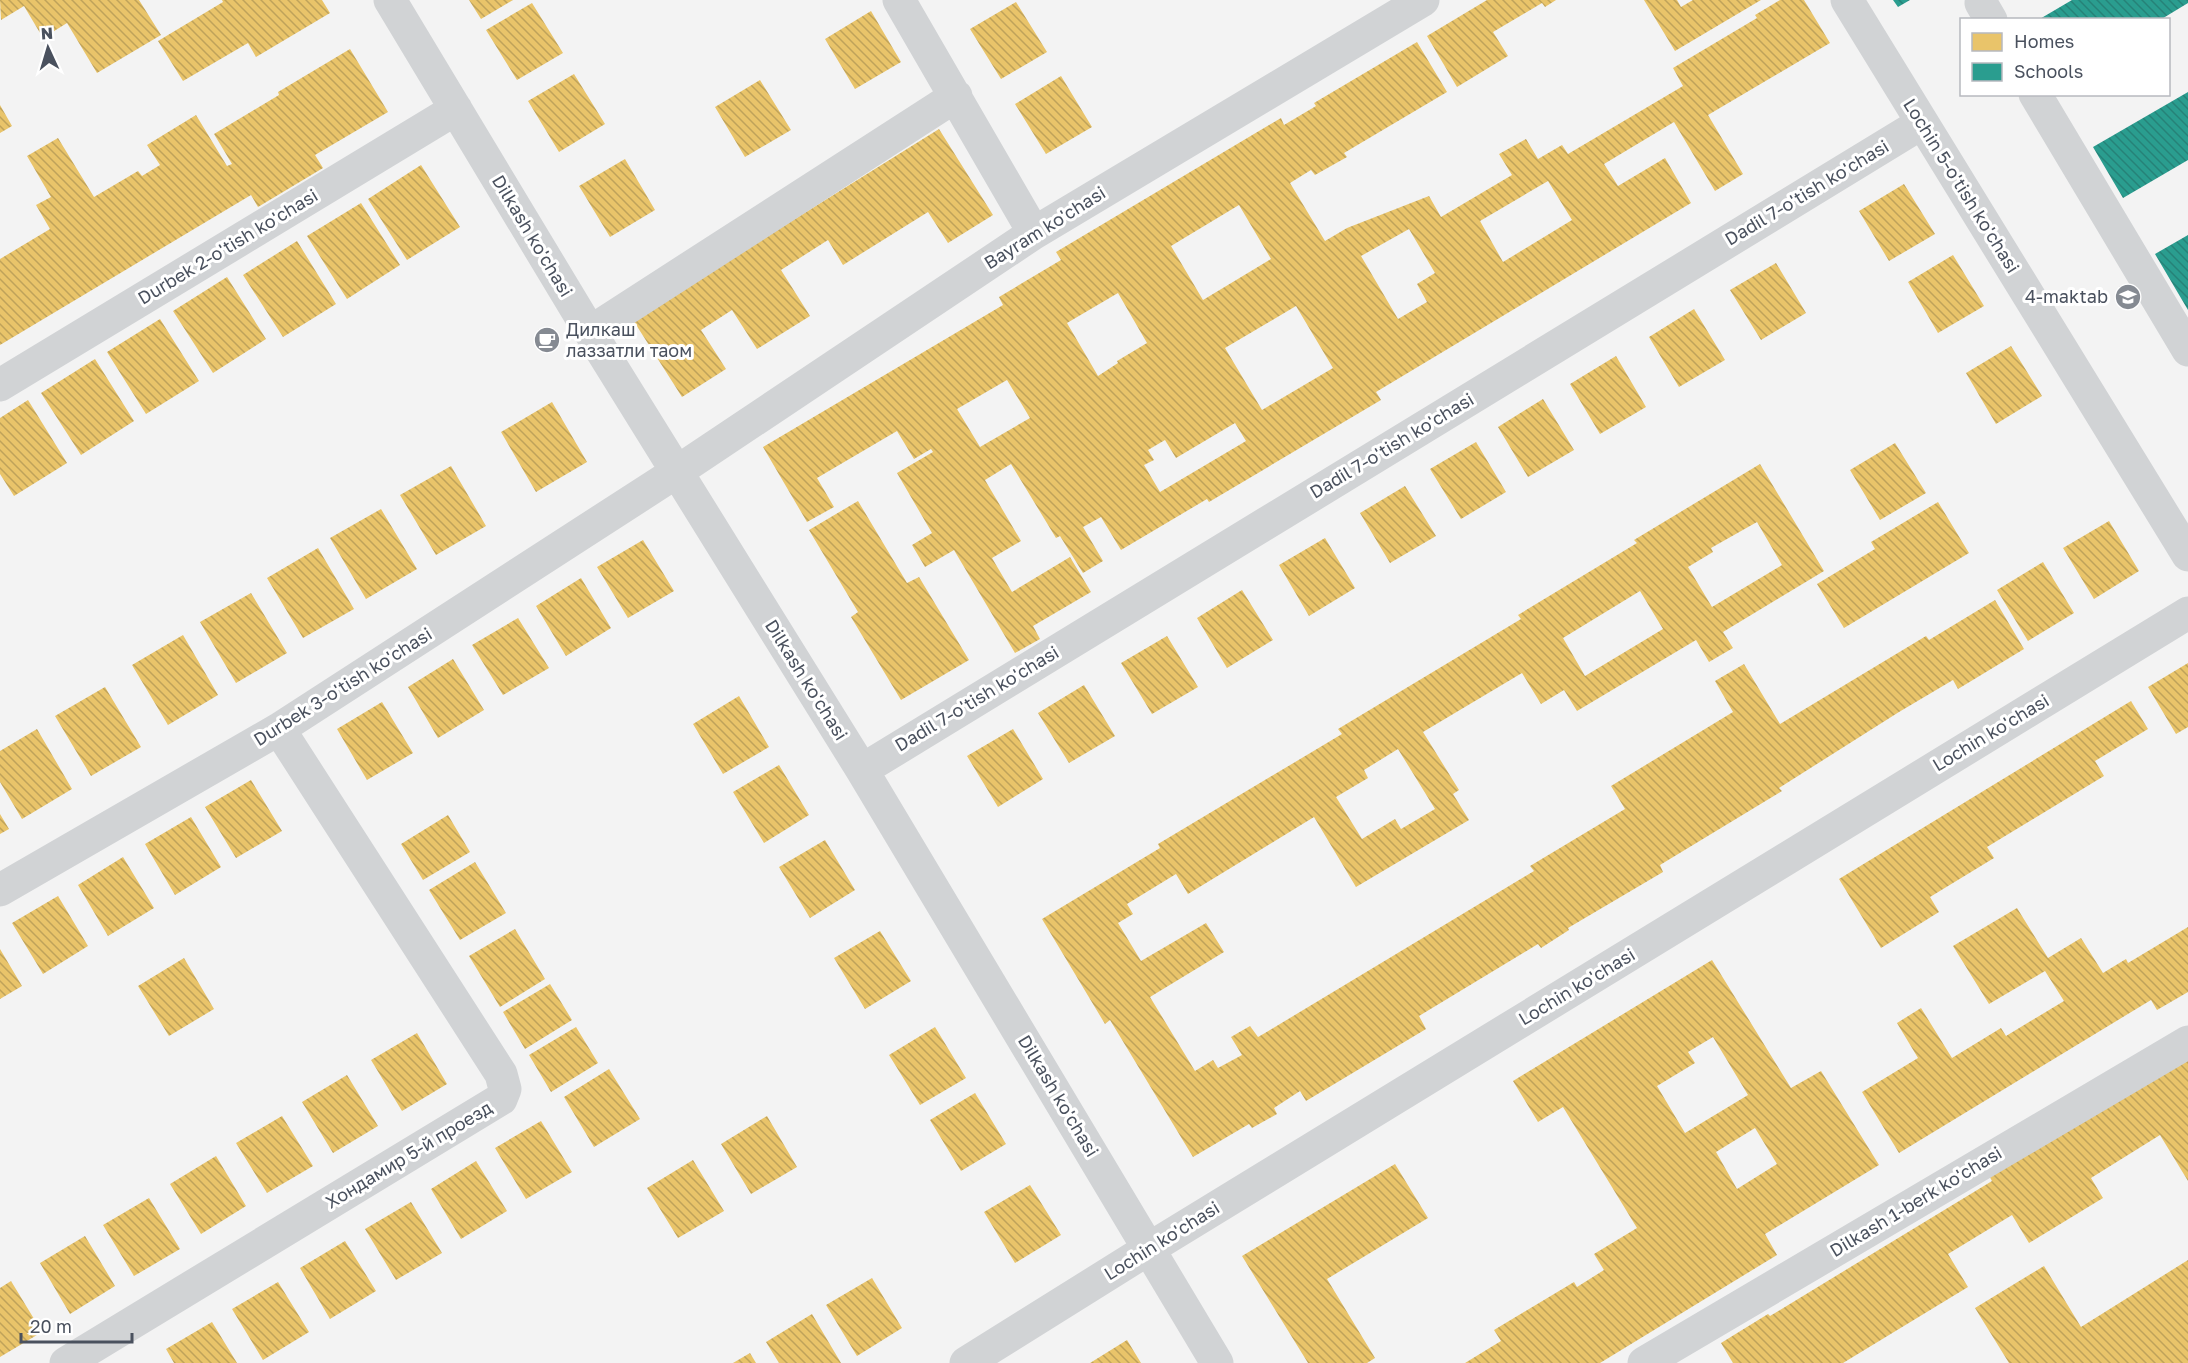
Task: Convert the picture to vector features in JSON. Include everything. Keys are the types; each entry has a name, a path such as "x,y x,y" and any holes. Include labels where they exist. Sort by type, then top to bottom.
{"street":[{"name":"Dilkash ko'chasi","path":"390,0 590,333 862,770 1217,1363"},
{"path":"899,0 1034,233"},
{"name":"Lochin 5-o'tish ko'chasi","path":"1847,0 2188,555"},
{"name":"Bayram ko'chasi","path":"678,471 1034,233 1413,3"},
{"path":"590,333 956,96"},
{"path":"2036,96 2188,350"},
{"name":"Durbek 2-o'tish ko'chasi","path":"0,385 456,109"},
{"name":"Dadil 7-o'tish ko'chasi","path":"862,770 1922,123"},
{"name":"Durbek 3-o'tish ko'chasi","path":"0,890 279,729 678,471"},
{"name":"Lochin ko'chasi","path":"966,1363 2188,613"},
{"name":"Хондамир 5-й проезд","path":"66,1363 501,1099 505,1089 501,1074 279,729"},
{"name":"Dilkash 1-berk ko'chasi","path":"1644,1363 2188,1041"}],"building: Homes":[{"path":"0,0 139,0 161,35 97,73 67,23 43,38 24,6 1,20"},
{"path":"222,0 322,0 330,13 256,57 248,43 183,81 158,41 223,2"},
{"path":"469,0 513,0 481,19"},
{"path":"1487,0 1556,0 1545,7 1542,3 1493,32 1508,56 1457,87 1427,36"},
{"path":"1644,0 1677,0 1681,7 1693,0 1761,0 1675,51"},
{"path":"1780,0 1804,0 1830,43 1708,115 1743,174 1715,191 1674,122 1604,164 1618,186 1665,158 1691,203 1376,392 1381,400 1209,502 1207,499 1121,550 1101,517 1083,527 1103,561 1083,573 1060,536 1056,538 1011,464 985,480 1021,541 992,558 1012,592 1070,557 1091,592 1033,626 1040,639 1015,653 954,550 925,567 912,545 932,533 897,473 933,452 931,449 914,459 897,431 817,478 834,507 807,522 763,447 1003,305 999,297 1061,260 1056,252 1281,118 1284,125 1316,106 1314,103 1417,42 1447,92 1344,153 1347,157 1315,175 1311,170 1290,183 1325,241 1347,228 1429,196 1441,217 1512,175 1499,154 1526,139 1538,159 1562,145 1568,154 1683,86 1673,68 1757,18 1755,15","holes":["1548,181 1572,220 1503,262 1480,221","1239,205 1271,259 1203,300 1171,246","1409,229 1435,273 1417,284 1427,302 1398,319 1361,256","1118,293 1147,343 1117,361 1118,363 1098,376 1067,323","1296,306 1333,368 1262,410 1225,348","1007,380 1030,418 980,447 957,409","1235,423 1246,441 1160,492 1144,465 1154,460 1148,450 1165,440 1176,458"]},
{"path":"1016,2 1047,52 1001,79 970,29"},
{"path":"532,3 563,53 517,80 486,30"},
{"path":"871,11 901,62 855,89 825,39"},
{"path":"350,49 388,112 315,155 323,168 258,207 251,195 0,345 0,259 50,229 36,205 51,197 27,156 58,138 94,197 138,171 142,176 160,165 147,145 196,115 227,166 232,164 214,134"},
{"path":"574,74 605,124 559,152 528,101"},
{"path":"1061,76 1092,127 1046,154 1015,104"},
{"path":"760,80 791,130 745,157 715,107"},
{"path":"0,105 12,126 0,133"},
{"path":"939,129 993,215 948,243 928,212 843,265 828,240 781,270 810,316 757,349 732,310 701,330 726,369 682,397 633,320"},
{"path":"625,159 655,210 610,237 579,186"},
{"path":"421,165 460,227 407,260 368,199"},
{"path":"1904,184 1935,234 1889,261 1859,211"},
{"path":"361,203 400,265 347,299 307,236"},
{"path":"297,241 336,304 283,337 243,275"},
{"path":"1953,255 1984,306 1938,333 1908,282"},
{"path":"1776,263 1806,313 1761,340 1730,290"},
{"path":"227,277 266,339 213,373 173,311"},
{"path":"1694,309 1725,360 1679,387 1649,337"},
{"path":"160,319 199,381 146,414 107,352"},
{"path":"2011,346 2042,396 1996,424 1966,373"},
{"path":"1616,356 1646,407 1600,434 1570,384"},
{"path":"95,359 134,421 81,455 41,393"},
{"path":"1543,399 1574,450 1528,477 1498,427"},
{"path":"28,400 67,463 14,496 0,474 0,418"},
{"path":"552,402 587,462 536,492 501,432"},
{"path":"1476,442 1506,492 1461,519 1430,469"},
{"path":"1895,443 1926,493 1880,520 1850,470"},
{"path":"1760,464 1824,571 1723,632 1733,648 1709,662 1696,640 1577,711 1564,690 1541,704 1522,673 1423,732 1459,790 1453,794 1469,820 1356,887 1314,817 1188,894 1176,874 1127,904 1133,914 1118,923 1141,961 1206,923 1224,952 1150,997 1195,1071 1213,1060 1218,1068 1242,1055 1231,1037 1250,1026 1258,1037 1265,1033 1534,871 1530,866 1625,809 1611,786 1733,712 1715,681 1744,664 1780,724 1926,636 1929,640 1995,600 2024,649 1958,689 1953,680 1899,712 1779,788 1782,791 1660,865 1663,872 1568,928 1569,930 1541,948 1538,944 1419,1016 1426,1029 1306,1101 1300,1091 1274,1108 1277,1114 1252,1128 1249,1124 1193,1157 1110,1020 1105,1024 1042,919 1160,848 1158,844 1342,734 1338,729 1521,619 1518,615 1637,543 1634,540","holes":["1757,522 1782,565 1712,607 1688,567 1713,552 1711,548","1640,591 1663,629 1585,676 1563,638","1398,749 1435,809 1401,829 1395,819 1362,839 1336,797 1368,778 1364,770"]},
{"path":"451,466 486,526 436,555 400,495"},
{"path":"1405,486 1436,536 1390,563 1360,513"},
{"path":"858,501 907,583 919,577 969,660 901,700 851,617 858,612 809,530"},
{"path":"1938,502 1969,553 1844,628 1817,584 1875,549 1871,542"},
{"path":"381,509 417,569 366,599 330,538"},
{"path":"2109,521 2139,571 2094,599 2063,548"},
{"path":"1325,538 1355,588 1309,616 1279,565"},
{"path":"643,540 674,591 628,618 597,567"},
{"path":"318,548 354,609 303,638 267,578"},
{"path":"2043,562 2074,613 2028,641 1997,590"},
{"path":"581,578 611,628 566,656 536,606"},
{"path":"1242,590 1273,640 1227,668 1197,618"},
{"path":"251,593 287,653 236,683 200,622"},
{"path":"518,618 549,668 503,695 472,645"},
{"path":"183,635 218,695 168,725 132,665"},
{"path":"1167,636 1198,687 1152,714 1121,663"},
{"path":"453,659 484,710 438,738 408,687"},
{"path":"2188,663 2188,727 2176,734 2148,687"},
{"path":"1084,685 1115,736 1069,763 1038,713"},
{"path":"105,687 141,747 91,776 55,716"},
{"path":"739,696 769,747 723,774 693,724"},
{"path":"2131,701 2148,729 2095,761 2104,776 1987,847 1994,858 1930,897 1939,912 1881,948 1839,879"},
{"path":"382,702 413,753 367,780 337,729"},
{"path":"37,729 72,789 22,819 0,782 0,751"},
{"path":"1013,729 1043,779 998,807 967,756"},
{"path":"779,765 809,815 764,843 733,792"},
{"path":"251,780 282,831 236,858 205,807"},
{"path":"0,814 9,829 0,834"},
{"path":"448,815 470,852 423,880 401,844"},
{"path":"191,817 221,867 175,895 145,844"},
{"path":"825,840 855,890 810,918 779,867"},
{"path":"123,857 154,908 108,936 78,885"},
{"path":"475,862 506,913 460,940 429,890"},
{"path":"58,896 88,946 43,974 12,923"},
{"path":"2017,908 2048,958 2081,938 2103,973 2126,959 2128,963 2188,927 2188,992 2157,1010 2151,1000 1899,1153 1862,1092 1918,1058 1897,1023 1921,1008 1952,1058 2001,1028 2006,1036 2064,1001 2045,971 1989,1004 1953,946"},
{"path":"515,929 545,979 500,1007 469,956"},
{"path":"880,931 911,981 865,1009 834,958"},
{"path":"0,949 22,986 0,999"},
{"path":"184,958 214,1009 169,1036 138,986"},
{"path":"1712,960 1791,1088 1821,1071 1879,1165 1765,1234 1777,1255 1600,1363 1465,1363 1501,1341 1494,1330 1574,1282 1577,1287 1604,1270 1594,1254 1637,1228 1563,1107 1538,1122 1513,1081","holes":["1713,1037 1748,1095 1685,1133 1657,1086 1695,1063 1688,1052","1755,1128 1777,1164 1737,1189 1716,1152"]},
{"path":"550,984 572,1020 525,1049 503,1012"},
{"path":"576,1027 598,1063 551,1092 529,1055"},
{"path":"935,1027 966,1078 920,1105 889,1055"},
{"path":"417,1033 447,1084 402,1111 371,1060"},
{"path":"2188,1050 2188,1181 2160,1135 2091,1178 2103,1198 2029,1243 2012,1215 1948,1254 1968,1287 1843,1363 1733,1363 1721,1343 1768,1314 1770,1316 1992,1181 1987,1172"},
{"path":"609,1069 640,1119 594,1147 564,1097"},
{"path":"347,1075 378,1126 333,1153 302,1102"},
{"path":"975,1093 1006,1144 961,1171 930,1120"},
{"path":"282,1116 313,1166 267,1193 236,1143"},
{"path":"767,1116 797,1167 751,1194 721,1144"},
{"path":"541,1121 572,1172 526,1199 495,1148"},
{"path":"216,1156 246,1206 201,1234 170,1184"},
{"path":"693,1160 724,1211 678,1238 647,1188"},
{"path":"476,1161 507,1211 461,1239 431,1189"},
{"path":"1395,1164 1428,1218 1327,1279 1375,1358 1367,1363 1308,1363 1242,1256"},
{"path":"1030,1185 1061,1235 1015,1263 984,1212"},
{"path":"149,1198 180,1249 134,1276 103,1225"},
{"path":"411,1202 442,1253 396,1280 365,1229"},
{"path":"85,1236 115,1286 70,1314 40,1263"},
{"path":"345,1241 376,1291 330,1319 300,1268"},
{"path":"2188,1260 2188,1363 2009,1363 1975,1308 2044,1266 2081,1327"},
{"path":"872,1278 902,1328 857,1356 826,1305"},
{"path":"11,1281 42,1332 0,1357 0,1288"},
{"path":"278,1282 309,1332 263,1360 232,1309"},
{"path":"812,1314 841,1363 779,1363 766,1342"},
{"path":"212,1322 237,1363 174,1363 166,1349"},
{"path":"1127,1340 1141,1363 1090,1363"},
{"path":"750,1353 756,1363 733,1363"}],"building: Schools":[{"path":"1893,0 1910,0 1898,7"},
{"path":"2072,0 2188,0 2188,3 2163,18 2041,18"},
{"path":"2188,92 2188,160 2123,198 2093,147"},
{"path":"2188,235 2188,310 2155,254"}],"place":[{"name":"4-maktab","path":"2128,297"},
{"name":"Дилкаш лаззатли таом","path":"547,340"}]}
